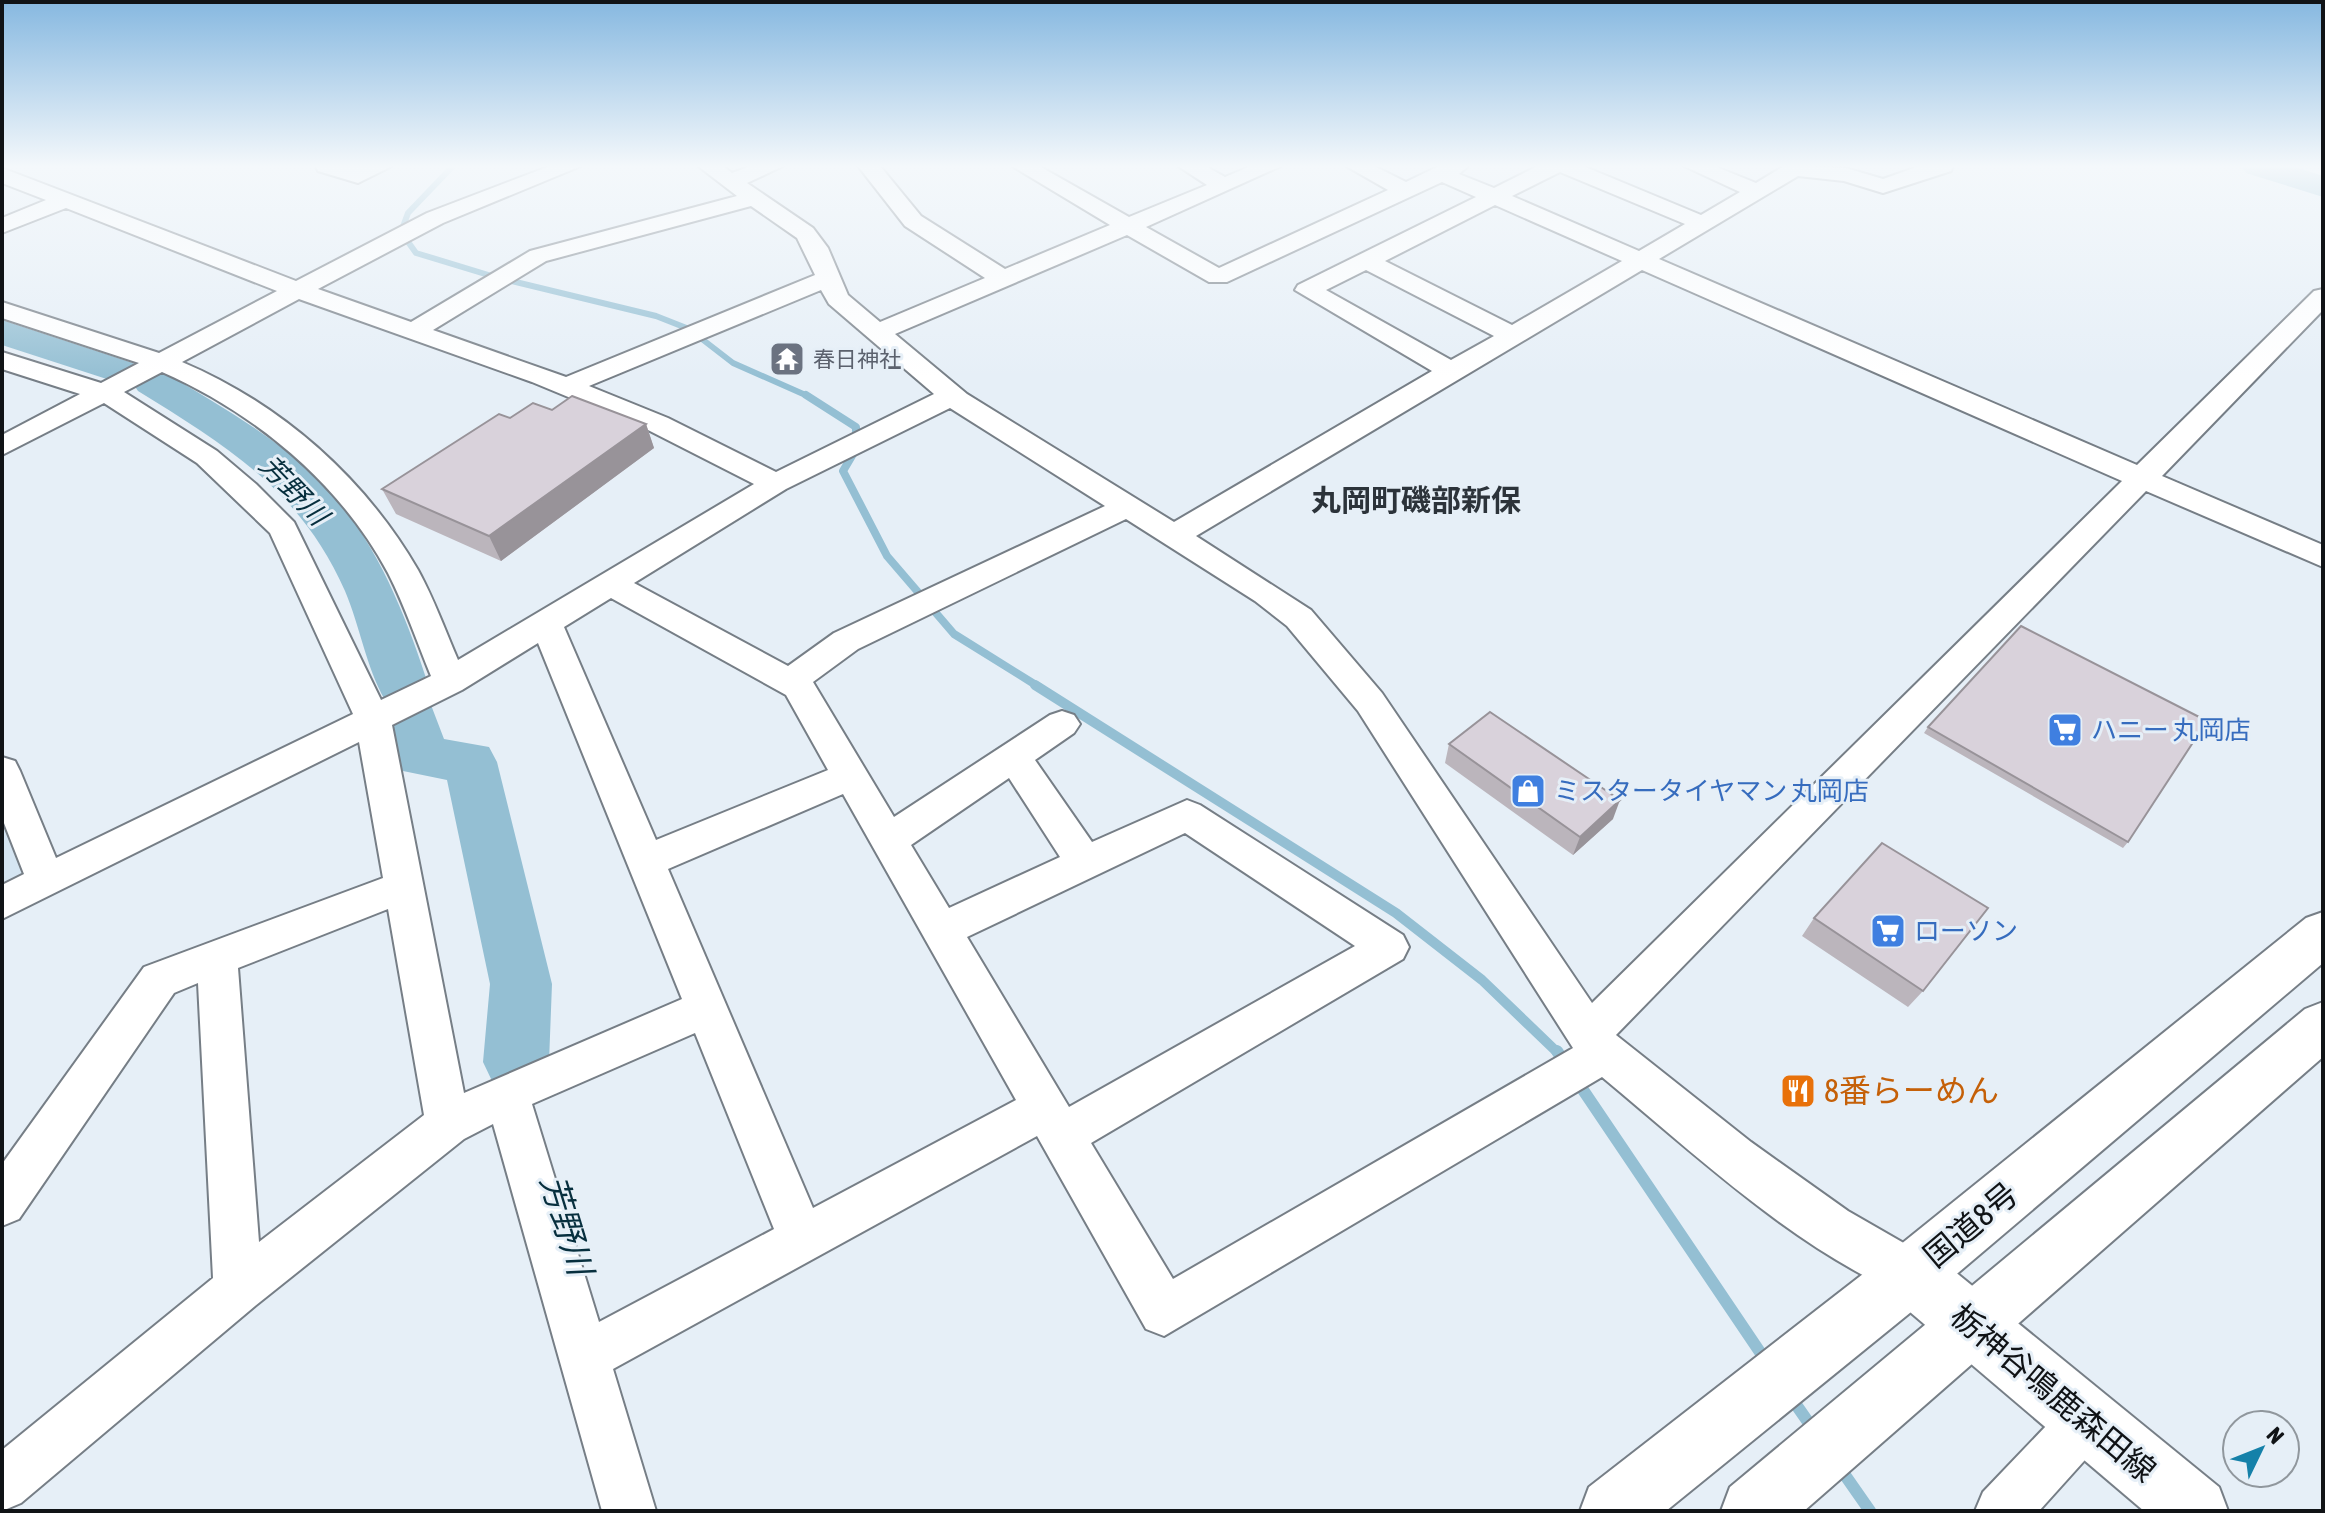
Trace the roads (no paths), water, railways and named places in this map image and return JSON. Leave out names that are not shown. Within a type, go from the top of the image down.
[{"type":"main road","name":"国道8号","points":[[1613,1511],[1911,1274],[2323,933]]},
{"type":"main road","points":[[1754,1511],[2323,1025]]},
{"type":"main road","name":"栃神谷鳴鹿森田線","points":[[1911,1274],[2084,1423],[2195,1511]]},
{"type":"street","points":[[162,237],[299,291],[566,386],[658,424],[776,483]]},
{"type":"street","points":[[2,446],[108,394],[160,362],[400,237]]},
{"type":"street","points":[[413,331],[538,256],[589,237]]},
{"type":"street","points":[[808,237],[813,240],[826,279],[838,299],[952,396],[1266,593],[1299,618],[1370,702],[1596,1044],[1735,1158],[1831,1228],[1911,1274]]},
{"type":"street","points":[[937,237],[1004,279]]},
{"type":"street","points":[[877,332],[1103,237]]},
{"type":"street","points":[[1147,237],[1218,277],[1305,237]]},
{"type":"street","points":[[1414,237],[1307,290],[1451,371]]},
{"type":"street","points":[[1585,237],[2323,557]]},
{"type":"street","points":[[1173,536],[1683,237]]},
{"type":"street","points":[[1367,261],[1512,335]]},
{"type":"street","points":[[566,386],[826,279]]},
{"type":"street","points":[[610,584],[798,686],[1164,1311],[1596,1044],[2323,296]]},
{"type":"street","points":[[2,310],[160,362],[229,398],[297,442],[367,516],[403,571],[450,681]]},
{"type":"street","points":[[2,360],[108,394],[207,457],[246,490],[283,529],[373,720],[448,1124]]},
{"type":"street","points":[[2,903],[450,681],[776,483],[952,396]]},
{"type":"street","points":[[789,682],[846,641],[1127,507]]},
{"type":"street","points":[[546,623],[803,1240]]},
{"type":"street","points":[[888,841],[1062,724]]},
{"type":"street","points":[[1014,757],[1085,863]]},
{"type":"street","points":[[2,771],[46,881]]},
{"type":"street","points":[[646,861],[850,776]]},
{"type":"street","points":[[586,1356],[803,1240],[1053,1122],[1389,947],[1187,815],[941,931]]},
{"type":"street","points":[[2,1203],[159,980],[405,886]]},
{"type":"street","points":[[217,957],[238,1289]]},
{"type":"street","points":[[2,1484],[238,1289],[448,1124],[507,1094],[707,1008]]},
{"type":"street","points":[[507,1094],[629,1511]]},
{"type":"street","points":[[2002,1511],[2084,1423]]},
{"type":"waterway","points":[[404,237],[416,253],[495,277],[656,316],[689,329],[733,363],[807,396]]},
{"type":"waterway","name":"芳野川","points":[[2,332],[119,371]]},
{"type":"waterway","name":"芳野川","points":[[152,382],[261,453],[318,506],[345,546],[369,592],[403,687]]},
{"type":"waterway","points":[[807,396],[856,427],[856,449],[843,471],[887,556],[954,634],[1039,687]]},
{"type":"waterway","points":[[1035,685],[1396,913],[1482,980],[1558,1053]]},
{"type":"waterway","name":"芳野川","points":[[412,719],[422,757],[470,762],[521,984],[516,1062]]},
{"type":"waterway","points":[[1557,1051],[1566,1065]]},
{"type":"waterway","points":[[1577,1081],[1768,1364]]},
{"type":"waterway","points":[[1790,1396],[1813,1429]]},
{"type":"waterway","points":[[1840,1468],[1870,1511]]},
{"type":"place","name":"春日神社","points":[[787,359]]},
{"type":"place","name":"ハニー 丸岡店","points":[[2065,730]]},
{"type":"place","name":"ミスタータイヤマン 丸岡店","points":[[1528,791]]},
{"type":"place","name":"ローソン","points":[[1888,931]]},
{"type":"place","name":"8番らーめん","points":[[1798,1091]]},
{"type":"district","name":"丸岡町磯部新保","points":[[1416,501]]}]
